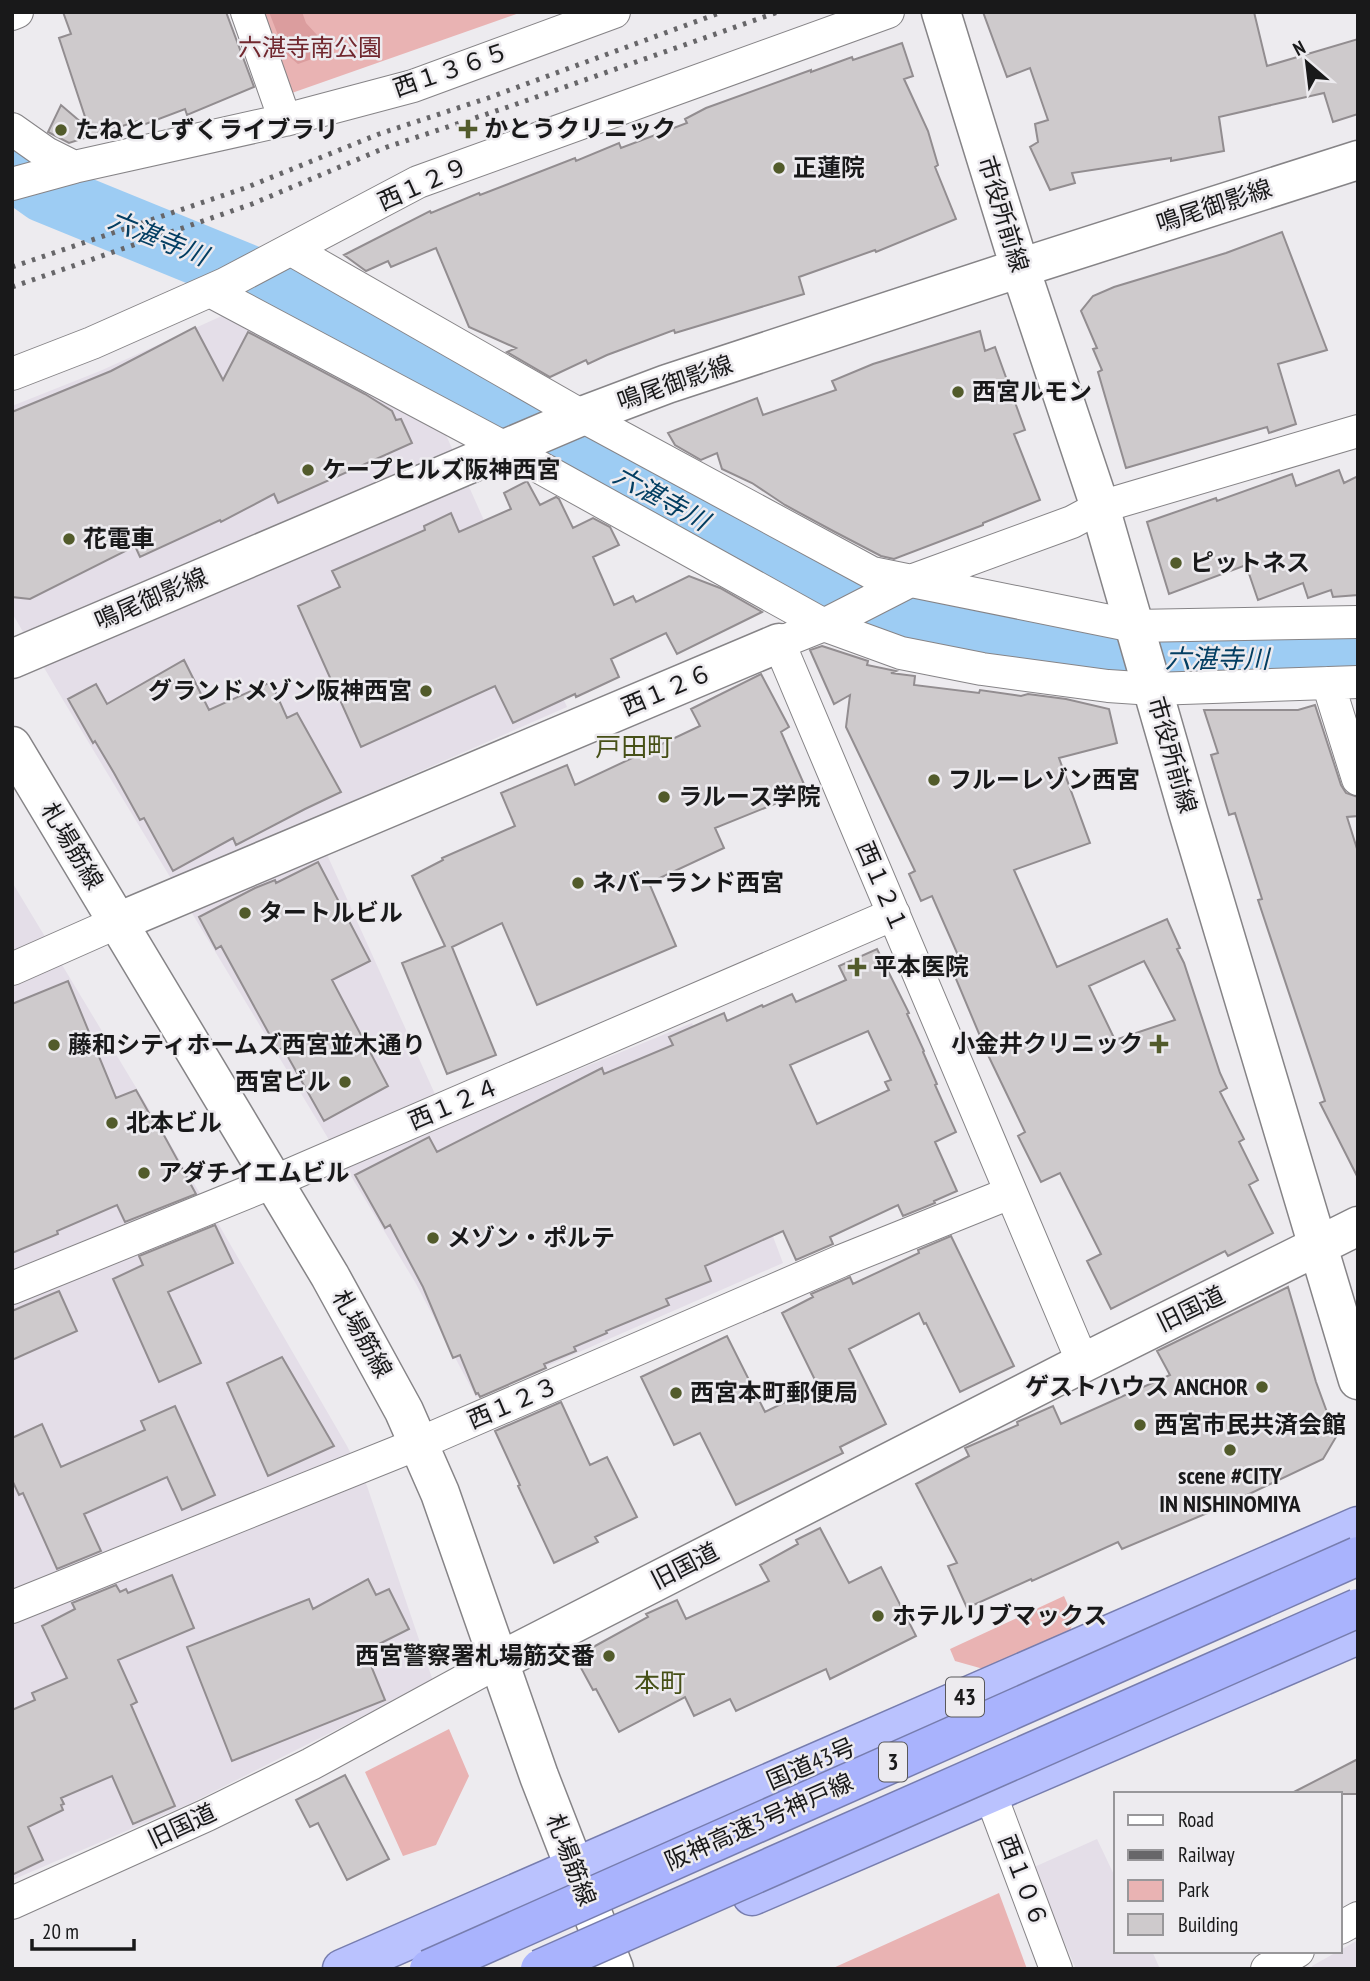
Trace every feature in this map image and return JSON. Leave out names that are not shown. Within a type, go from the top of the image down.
[{"type":"highway","name":"国道43号","points":[[342,1969],[1358,1526]]},
{"type":"highway","name":"阪神高速3号神戸線","points":[[429,1969],[1358,1556]]},
{"type":"highway","name":"阪神高速3号神戸線","points":[[540,1969],[1358,1608]]},
{"type":"highway","points":[[603,1965],[990,1793],[1358,1635]]},
{"type":"street","points":[[12,14],[17,12]]},
{"type":"street","points":[[247,12],[285,120]]},
{"type":"street","name":"西１３６５","points":[[12,184],[65,169],[285,120],[414,86],[614,12]]},
{"type":"street","name":"西１２９","points":[[12,374],[92,343],[217,287],[418,182],[888,12]]},
{"type":"street","name":"市役所前線","points":[[941,12],[1020,268],[1100,507],[1358,1380]]},
{"type":"street","points":[[12,129],[65,169]]},
{"type":"street","name":"鳴尾御影線","points":[[12,659],[575,418],[667,384],[1358,160]]},
{"type":"street","points":[[280,255],[575,418],[900,586],[1136,632],[1358,622]]},
{"type":"street","points":[[217,287],[832,621],[901,653],[969,666],[1108,686],[1343,682],[1358,779]]},
{"type":"street","name":"西１２６","points":[[118,922],[832,621],[900,586],[1072,522],[1100,507],[1358,431]]},
{"type":"street","name":"西１２１","points":[[779,643],[1083,1363]]},
{"type":"street","name":"札場筋線","points":[[12,746],[343,1300],[420,1443],[460,1547],[573,1868],[603,1965]]},
{"type":"street","name":"西１２４","points":[[12,1288],[273,1182],[894,915]]},
{"type":"street","points":[[12,969],[118,922]]},
{"type":"street","name":"西１２３","points":[[12,1607],[420,1443],[841,1261],[1010,1193]]},
{"type":"street","name":"旧国道","points":[[12,1903],[207,1815],[311,1764],[500,1661],[1083,1363],[1358,1226]]},
{"type":"street","name":"西１０６","points":[[990,1793],[1056,1969]]},
{"type":"street","points":[[1342,1927],[1358,1918]]},
{"type":"street","points":[[1267,1969],[1295,1953]]},
{"type":"shaded area","points":[[224,315],[442,426],[567,707],[311,819],[448,1123],[692,1023],[783,1263],[476,1397],[415,1282],[12,613],[12,406],[100,371]]},
{"type":"shaded area","points":[[12,882],[219,1225],[347,1446],[367,1486],[433,1681],[187,1805],[12,1880]]},
{"type":"shaded area","points":[[1097,1839],[1114,1875],[1114,1953],[1153,1953],[1160,1969],[1076,1969],[1032,1868]]},
{"type":"shaded area","points":[[1358,1940],[1358,1969],[1313,1969],[1312,1966],[1335,1953],[1342,1953],[1342,1949]]},
{"type":"green space","name":"六湛寺南公園","points":[[260,12],[522,12],[289,94]]},
{"type":"green space","points":[[269,12],[302,12],[306,23],[317,35],[312,59],[298,64],[285,53]]},
{"type":"green space","points":[[1064,1596],[1074,1619],[1070,1631],[987,1670],[955,1661],[950,1649]]},
{"type":"green space","points":[[449,1729],[469,1776],[436,1845],[403,1856],[365,1772]]},
{"type":"green space","points":[[999,1893],[1027,1969],[831,1969]]},
{"type":"building","points":[[63,12],[226,12],[254,87],[187,115],[185,109],[143,125],[141,120],[69,143],[48,132],[61,105],[89,129],[59,38],[71,34]]},
{"type":"building","points":[[983,12],[1254,12],[1267,66],[1358,39],[1358,114],[1333,122],[1324,93],[1219,117],[1224,151],[1171,161],[1171,158],[1072,173],[1075,183],[1050,190],[1030,147],[1038,142],[1035,124],[1048,120],[1030,68],[1007,77]]},
{"type":"building","points":[[902,43],[913,76],[904,79],[928,131],[938,165],[935,167],[956,219],[876,252],[875,250],[799,277],[804,294],[675,333],[674,330],[588,364],[586,360],[550,377],[507,352],[516,348],[469,327],[436,248],[391,267],[388,261],[366,271],[344,255],[430,211],[431,213],[575,158],[576,161],[619,143],[621,148],[687,123],[685,119],[706,108],[811,70],[852,57],[853,60]]},
{"type":"building","points":[[1282,232],[1327,350],[1278,364],[1296,424],[1269,433],[1267,427],[1126,468],[1098,372],[1102,370],[1093,349],[1097,348],[1081,311],[1093,296],[1114,287],[1226,253]]},
{"type":"building","points":[[195,327],[223,380],[248,332],[392,411],[396,420],[401,419],[412,443],[278,503],[274,494],[221,522],[220,520],[140,557],[135,546],[30,599],[12,597],[12,412],[111,371]]},
{"type":"building","points":[[980,331],[985,351],[995,347],[1025,430],[1014,434],[1040,500],[894,559],[881,556],[835,532],[785,505],[752,483],[722,469],[717,453],[701,460],[675,445],[668,433],[757,398],[763,415],[836,390],[832,381],[873,364]]},
{"type":"building","points":[[1339,470],[1344,483],[1358,476],[1358,595],[1333,597],[1331,590],[1308,598],[1303,583],[1258,600],[1246,565],[1169,594],[1147,522],[1292,474],[1296,486]]},
{"type":"building","points":[[527,481],[540,505],[556,497],[559,499],[573,528],[593,518],[610,527],[619,545],[593,557],[614,605],[633,596],[636,602],[689,576],[720,588],[762,612],[677,654],[666,633],[611,659],[619,677],[513,723],[495,686],[361,747],[298,606],[340,587],[332,571],[425,530],[424,526],[451,513],[459,532],[511,509],[504,493]]},
{"type":"building","points":[[822,646],[868,661],[867,665],[896,671],[891,673],[915,676],[914,685],[979,693],[980,690],[1021,696],[1028,694],[1109,709],[1117,743],[1059,758],[1090,843],[1014,870],[1057,967],[1167,919],[1180,948],[1177,949],[1227,1088],[1220,1092],[1244,1139],[1239,1142],[1258,1180],[1249,1185],[1273,1233],[1228,1256],[1225,1251],[1111,1309],[1087,1261],[1101,1254],[1060,1173],[1041,1182],[1018,1136],[1025,1132],[988,1055],[951,967],[961,962],[932,896],[921,901],[909,874],[915,871],[846,727],[850,695],[834,704],[810,650]],"holes":[[[1144,961],[1175,1020],[1115,1040],[1089,986]]]},
{"type":"building","points":[[184,660],[209,710],[271,682],[287,718],[297,713],[341,792],[236,845],[233,838],[173,871],[144,818],[140,820],[68,699],[96,684],[107,704]]},
{"type":"building","points":[[761,674],[789,727],[781,732],[807,791],[715,828],[724,848],[649,883],[676,946],[537,1005],[502,923],[452,947],[496,1055],[447,1074],[402,963],[445,946],[412,876],[443,860],[442,858],[515,826],[501,793],[567,765],[575,785],[700,726],[691,709]]},
{"type":"building","points":[[1315,705],[1341,785],[1346,793],[1358,797],[1358,816],[1347,817],[1358,852],[1358,1178],[1320,1103],[1325,1101],[1258,900],[1262,899],[1235,813],[1229,815],[1211,755],[1218,753],[1204,710],[1298,710]]},
{"type":"building","points":[[318,862],[370,961],[332,980],[388,1086],[324,1121],[283,1048],[278,1050],[221,946],[216,949],[199,917],[255,888],[275,880],[276,883]]},
{"type":"building","points":[[877,949],[909,1013],[907,1014],[937,1084],[935,1085],[956,1132],[935,1142],[957,1191],[903,1216],[898,1205],[830,1237],[833,1244],[796,1260],[783,1231],[705,1266],[711,1281],[666,1299],[669,1305],[574,1347],[576,1351],[544,1364],[546,1368],[480,1397],[476,1394],[460,1355],[453,1358],[423,1287],[390,1225],[385,1228],[355,1175],[429,1137],[437,1152],[602,1068],[604,1074],[673,1045],[669,1037],[724,1013],[727,1021],[792,994],[796,1002],[846,980],[839,966]],"holes":[[[868,1031],[891,1080],[885,1082],[889,1090],[817,1124],[790,1065]]]},
{"type":"building","points":[[68,981],[116,1098],[136,1090],[196,1194],[125,1222],[117,1205],[12,1253],[12,1004]]},
{"type":"building","points":[[215,1225],[233,1263],[168,1292],[201,1363],[159,1382],[113,1279],[143,1265],[139,1256]]},
{"type":"building","points":[[951,1236],[1014,1366],[960,1392],[919,1313],[849,1349],[886,1424],[840,1447],[843,1453],[736,1505],[700,1433],[674,1445],[641,1377],[727,1336],[765,1412],[818,1386],[782,1313],[813,1297],[811,1294],[850,1277],[853,1284]]},
{"type":"building","points":[[1288,1287],[1316,1382],[1336,1437],[1323,1459],[1224,1506],[1122,1549],[1118,1542],[967,1608],[948,1566],[957,1563],[916,1484],[969,1456],[965,1448],[1053,1406],[1061,1424],[1170,1375],[1157,1351]]},
{"type":"building","points":[[59,1291],[77,1331],[12,1360],[12,1311]]},
{"type":"building","points":[[282,1357],[334,1446],[268,1476],[227,1383]]},
{"type":"building","points":[[561,1402],[590,1465],[607,1457],[637,1517],[595,1537],[598,1542],[554,1563],[495,1431]]},
{"type":"building","points":[[175,1406],[215,1495],[182,1510],[167,1477],[84,1514],[101,1551],[57,1569],[23,1493],[19,1495],[12,1480],[12,1438],[42,1424],[61,1467],[145,1430],[141,1421]]},
{"type":"building","points":[[820,1528],[849,1583],[881,1567],[916,1636],[830,1679],[826,1669],[736,1711],[730,1699],[694,1716],[685,1697],[619,1732],[575,1657],[648,1617],[646,1614],[677,1600],[686,1619],[769,1581],[760,1565],[798,1544],[796,1540]]},
{"type":"building","points":[[172,1575],[194,1628],[118,1660],[137,1702],[131,1705],[175,1806],[133,1824],[112,1776],[61,1798],[63,1810],[28,1827],[43,1860],[12,1875],[12,1710],[35,1700],[32,1693],[67,1678],[42,1626],[75,1609],[72,1603],[116,1585],[120,1592],[126,1589],[128,1593]]},
{"type":"building","points":[[368,1579],[376,1595],[389,1589],[409,1629],[365,1651],[385,1700],[232,1761],[187,1647],[309,1599],[313,1609]]},
{"type":"building","points":[[1358,1759],[1358,1794],[1294,1792]]},
{"type":"building","points":[[345,1775],[389,1859],[347,1880],[318,1823],[310,1827],[296,1800]]},
{"type":"waterway","name":"六湛寺川","points":[[12,169],[44,192],[299,296],[510,410],[828,591],[909,621],[1097,655],[1188,661],[1358,657]]},
{"type":"railway","points":[[12,267],[245,188],[379,134],[488,98],[722,12]]},
{"type":"railway","points":[[12,287],[252,204],[387,147],[778,12]]},
{"type":"place","name":"かとうクリニック","points":[[468,129]]},
{"type":"place","name":"たねとしずくライブラリ","points":[[61,130]]},
{"type":"place","name":"正蓮院","points":[[779,168]]},
{"type":"place","name":"西宮ルモン","points":[[958,392]]},
{"type":"place","name":"ケープヒルズ阪神西宮","points":[[308,470]]},
{"type":"place","name":"花電車","points":[[69,539]]},
{"type":"place","name":"ピットネス","points":[[1176,563]]},
{"type":"place","name":"グランドメゾン阪神西宮","points":[[426,691]]},
{"type":"place","name":"フルーレゾン西宮","points":[[934,780]]},
{"type":"place","name":"ラルース学院","points":[[664,797]]},
{"type":"place","name":"ネバーランド西宮","points":[[578,883]]},
{"type":"place","name":"タートルビル","points":[[245,913]]},
{"type":"place","name":"平本医院","points":[[857,967]]},
{"type":"place","name":"小金井クリニック","points":[[1159,1044]]},
{"type":"place","name":"藤和シティホームズ西宮並木通り","points":[[54,1045]]},
{"type":"place","name":"西宮ビル","points":[[345,1082]]},
{"type":"place","name":"北本ビル","points":[[112,1123]]},
{"type":"place","name":"アダチイエムビル","points":[[144,1173]]},
{"type":"place","name":"メゾン・ポルテ","points":[[433,1238]]},
{"type":"place","name":"ゲストハウス ANCHOR","points":[[1262,1387]]},
{"type":"place","name":"西宮本町郵便局","points":[[676,1393]]},
{"type":"place","name":"西宮市民共済会館","points":[[1140,1425]]},
{"type":"place","name":"scene #CITY IN NISHINOMIYA","points":[[1230,1450]]},
{"type":"place","name":"ホテルリブマックス","points":[[878,1616]]},
{"type":"place","name":"西宮警察署札場筋交番","points":[[609,1656]]},
{"type":"district","name":"戸田町","points":[[634,747]]},
{"type":"district","name":"本町","points":[[660,1683]]}]
